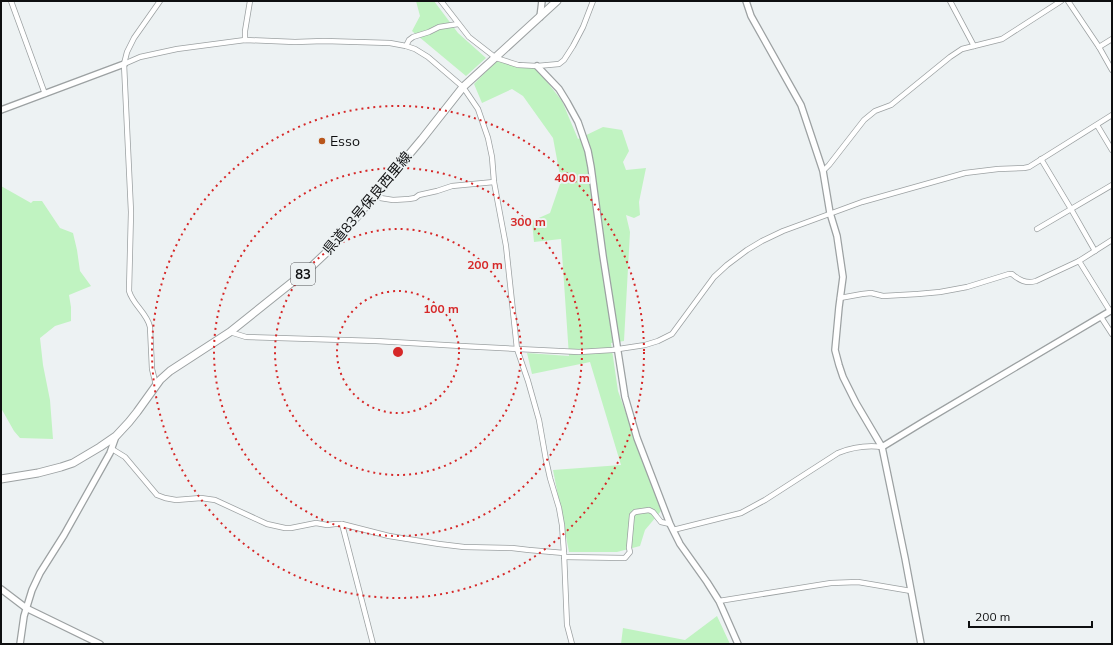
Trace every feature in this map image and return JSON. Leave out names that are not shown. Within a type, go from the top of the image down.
[{"type":"main road","name":"県道83号保良西里線","points":[[1,479],[38,473],[73,463],[116,436],[129,422],[165,375],[230,332],[310,268],[328,251],[463,87],[557,1]]},
{"type":"street","points":[[10,1],[45,94]]},
{"type":"street","points":[[156,386],[152,369],[149,322],[133,300],[129,291],[131,212],[124,64],[127,52],[134,38],[160,1]]},
{"type":"street","points":[[245,40],[250,1]]},
{"type":"street","points":[[441,1],[469,37],[496,58],[518,65],[537,66],[559,64],[564,60],[583,27],[593,1]]},
{"type":"street","points":[[540,17],[542,1]]},
{"type":"street","points":[[746,1],[751,16],[800,105],[823,171],[830,213],[837,236],[843,277],[835,350],[839,365],[856,403],[882,447],[921,644]]},
{"type":"street","points":[[950,1],[974,46]]},
{"type":"street","points":[[823,171],[864,120],[875,111],[891,105],[950,57],[962,49],[1002,39],[1061,1]]},
{"type":"street","points":[[1068,1],[1099,47],[1112,70]]},
{"type":"street","points":[[406,46],[413,37],[439,27],[458,24]]},
{"type":"street","points":[[1099,47],[1112,39]]},
{"type":"street","points":[[1,110],[140,57],[177,49],[245,40],[390,43],[406,46],[415,49],[429,58],[463,87],[478,109],[488,138],[492,157],[494,182],[506,246],[518,349],[539,420],[550,478],[559,508],[562,525],[567,625],[572,644]]},
{"type":"street","points":[[537,66],[559,89],[567,102],[578,122],[588,151],[625,397],[637,438],[670,524],[680,544],[707,582],[719,602],[738,644]]},
{"type":"street","points":[[230,332],[246,337],[376,341],[579,352],[612,350],[646,345],[672,334],[714,277],[747,250],[762,241],[783,231],[862,202],[965,173],[1029,167],[1112,115]]},
{"type":"street","points":[[1097,125],[1112,150]]},
{"type":"street","points":[[1041,159],[1095,251]]},
{"type":"street","points":[[374,197],[393,200],[409,199],[452,186],[494,182]]},
{"type":"street","points":[[1037,229],[1112,185]]},
{"type":"street","points":[[840,298],[871,293],[883,296],[940,292],[968,287],[1009,274],[1012,274],[1019,280],[1029,283],[1079,261],[1112,240]]},
{"type":"street","points":[[673,530],[741,513],[765,500],[838,453],[848,449],[871,446],[882,447],[1101,317],[1111,310],[1079,261]]},
{"type":"street","points":[[1101,317],[1112,334]]},
{"type":"street","points":[[20,644],[26,608],[32,590],[40,573],[100,473],[112,449],[116,436]]},
{"type":"street","points":[[112,449],[125,457],[157,495],[176,500],[201,498],[215,500],[267,524],[285,528],[316,523],[327,525],[342,524],[388,536],[439,544],[464,547],[512,548],[564,555],[625,558],[630,552],[629,548],[632,515],[635,512],[649,510],[653,512],[661,522],[670,524]]},
{"type":"street","points":[[342,524],[373,644]]},
{"type":"street","points":[[719,602],[849,582],[911,591]]},
{"type":"street","points":[[1,589],[26,608],[100,644]]},
{"type":"green space","points":[[416,1],[434,1],[458,33],[486,58],[466,76],[412,31],[420,16]]},
{"type":"green space","points":[[497,60],[537,69],[562,101],[578,139],[603,127],[622,130],[629,151],[623,162],[626,170],[646,168],[639,202],[640,215],[634,218],[626,215],[630,232],[624,341],[611,343],[618,391],[661,511],[645,530],[640,546],[617,552],[569,552],[553,470],[621,465],[590,362],[532,374],[527,353],[569,356],[561,239],[534,242],[532,221],[550,213],[561,181],[553,138],[523,96],[512,89],[482,103],[474,84]]},
{"type":"green space","points":[[1,186],[31,203],[33,201],[42,201],[60,228],[73,233],[80,271],[91,286],[69,295],[71,321],[55,326],[40,338],[43,365],[50,400],[53,439],[20,438],[14,431],[1,408]]},
{"type":"green space","points":[[717,616],[730,644],[621,644],[623,628],[685,640]]},
{"type":"place","name":"Esso","points":[[322,141]]}]
